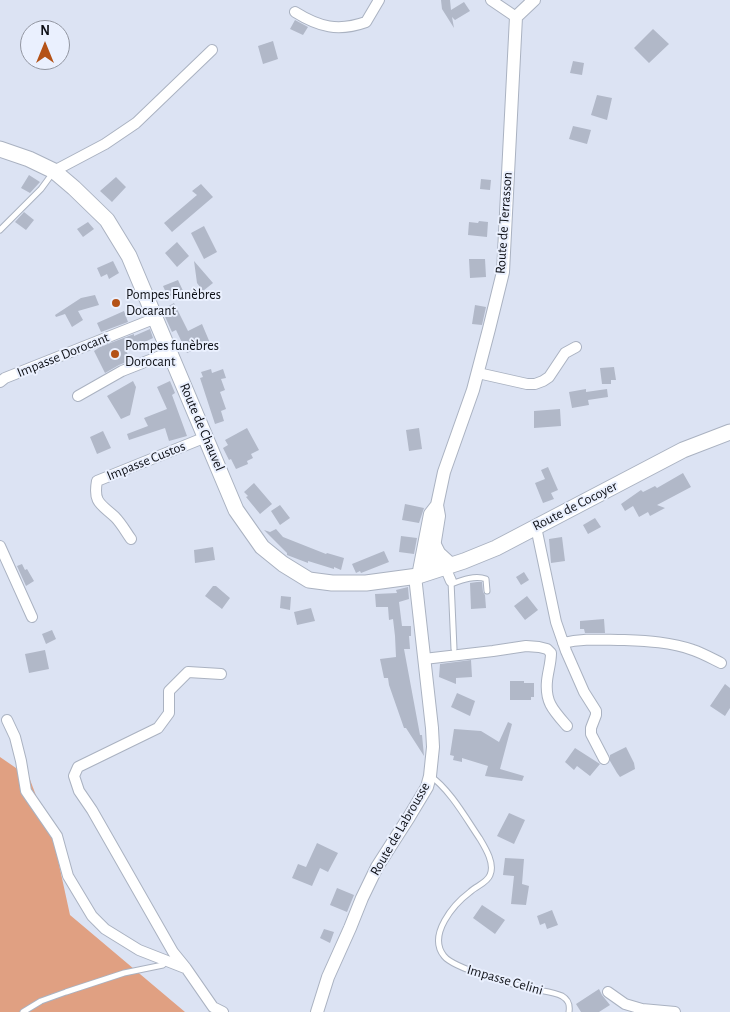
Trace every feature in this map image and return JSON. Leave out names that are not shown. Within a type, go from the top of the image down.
[{"type":"main road","name":"Route de Chauvel","points":[[0,149],[29,159],[54,171],[107,220],[129,256],[236,510],[262,548],[282,564],[309,580],[332,583],[366,583],[421,575]]},
{"type":"main road","name":"Route de Cocoyer","points":[[421,575],[449,574],[464,561],[496,548],[683,450],[730,432]]},
{"type":"main road","points":[[434,546],[449,574]]},
{"type":"street","points":[[295,12],[307,19],[334,28],[350,27],[366,22],[379,0]]},
{"type":"street","points":[[491,0],[516,17],[534,0]]},
{"type":"street","name":"Route de Terrasson","points":[[421,575],[434,546],[439,516],[437,505],[444,472],[478,373],[502,272],[516,17]]},
{"type":"street","points":[[54,171],[105,144],[136,123],[212,50]]},
{"type":"street","name":"Impasse Dorocant","points":[[0,382],[14,374],[156,318]]},
{"type":"street","points":[[478,373],[527,384],[535,384],[549,377],[565,353],[576,348]]},
{"type":"street","points":[[78,396],[122,371],[170,352]]},
{"type":"street","name":"Impasse Custos","points":[[131,539],[116,518],[100,505],[97,500],[97,481],[206,437]]},
{"type":"street","name":"Route de Terrasson","points":[[421,575],[430,514],[437,505]]},
{"type":"street","points":[[536,527],[556,622],[584,692],[596,711],[591,734],[604,759]]},
{"type":"street","points":[[0,546],[32,618]]},
{"type":"street","name":"Route de Labrousse","points":[[317,1012],[328,977],[362,898],[377,867],[427,787],[430,776],[433,748],[424,659],[421,575]]},
{"type":"street","points":[[563,643],[577,640],[602,640],[670,644],[692,650],[720,663]]},
{"type":"street","points":[[424,659],[493,652],[526,646],[546,649],[551,653],[547,681],[547,699],[567,726]]},
{"type":"street","points":[[221,674],[188,672],[169,691],[168,713],[158,728],[78,767],[74,776],[79,791],[92,810],[173,952],[213,1007],[223,1012]]},
{"type":"street","points":[[7,720],[15,737],[26,791],[57,836],[68,876],[92,916],[105,929],[138,950],[186,968]]},
{"type":"street","points":[[608,992],[625,1004],[642,1009],[675,1012]]},
{"type":"lane","points":[[0,230],[41,189],[54,171]]},
{"type":"lane","points":[[454,649],[449,574],[469,578],[484,577],[486,578],[486,591]]},
{"type":"lane","name":"Impasse Celini","points":[[430,776],[438,781],[446,790],[485,847],[491,863],[490,876],[487,880],[470,891],[457,903],[443,922],[439,939],[442,954],[445,958],[464,969],[561,996],[568,1000],[570,1005],[569,1012]]},
{"type":"lane","points":[[23,1012],[41,1001],[66,992],[124,973],[163,965],[166,961]]},
{"type":"shaded area","points":[[0,757],[29,777],[55,846],[70,915],[185,1012],[0,1012]]},
{"type":"building","points":[[441,0],[450,0],[451,10],[464,2],[470,11],[455,20],[452,17],[454,28],[442,9]]},
{"type":"building","points":[[295,20],[308,27],[303,35],[290,29]]},
{"type":"building","points":[[653,29],[669,44],[649,63],[634,48]]},
{"type":"building","points":[[273,41],[278,59],[263,64],[258,46]]},
{"type":"building","points":[[573,61],[584,63],[582,75],[570,73]]},
{"type":"building","points":[[597,95],[612,98],[607,120],[591,115]]},
{"type":"building","points":[[573,126],[591,130],[587,144],[569,139]]},
{"type":"building","points":[[29,175],[40,182],[30,193],[21,188]]},
{"type":"building","points":[[116,177],[126,187],[112,202],[100,191]]},
{"type":"building","points":[[481,179],[491,180],[490,190],[480,189]]},
{"type":"building","points":[[201,184],[213,197],[172,232],[164,223],[197,195],[192,191]]},
{"type":"building","points":[[24,212],[34,220],[26,230],[15,222]]},
{"type":"building","points":[[479,221],[488,222],[487,237],[468,235],[469,222],[478,223]]},
{"type":"building","points":[[88,222],[94,229],[83,237],[77,229]]},
{"type":"building","points":[[204,226],[217,252],[204,259],[191,233]]},
{"type":"building","points":[[177,242],[189,256],[177,267],[165,253]]},
{"type":"building","points":[[469,259],[485,259],[486,277],[470,278]]},
{"type":"building","points":[[113,261],[119,273],[109,279],[107,274],[101,277],[97,268]]},
{"type":"building","points":[[194,261],[213,283],[203,291],[197,283]]},
{"type":"building","points":[[178,280],[184,293],[169,299],[163,286]]},
{"type":"building","points":[[95,295],[99,305],[78,311],[83,320],[72,327],[65,314],[56,317],[55,315],[81,298]]},
{"type":"building","points":[[174,303],[188,331],[202,324],[210,343],[187,353],[176,330],[172,332],[162,310]]},
{"type":"building","points":[[475,305],[486,307],[482,325],[472,324]]},
{"type":"building","points":[[124,311],[128,322],[101,332],[97,323]]},
{"type":"building","points":[[150,329],[153,338],[126,351],[131,360],[105,373],[94,351],[100,347]]},
{"type":"building","points":[[614,367],[616,380],[611,380],[611,384],[602,384],[600,368]]},
{"type":"building","points":[[211,369],[212,373],[223,369],[226,378],[221,379],[225,390],[220,392],[226,409],[221,411],[224,421],[215,424],[200,378],[203,377],[201,372]]},
{"type":"building","points":[[133,381],[136,387],[130,415],[121,419],[107,396]]},
{"type":"building","points":[[170,381],[175,393],[172,395],[187,436],[169,441],[165,428],[129,440],[127,434],[148,426],[144,418],[167,409],[157,387]]},
{"type":"building","points":[[586,389],[586,392],[607,389],[608,397],[588,400],[589,405],[572,408],[569,392]]},
{"type":"building","points":[[560,409],[561,426],[534,428],[534,411]]},
{"type":"building","points":[[247,428],[259,450],[251,454],[253,458],[247,461],[248,464],[236,469],[223,448],[228,445],[225,440]]},
{"type":"building","points":[[419,428],[422,449],[409,451],[406,430]]},
{"type":"building","points":[[103,431],[111,448],[97,454],[90,437]]},
{"type":"building","points":[[548,467],[558,490],[551,493],[554,499],[543,503],[535,483],[545,479],[541,470]]},
{"type":"building","points":[[683,473],[691,487],[657,505],[665,508],[650,516],[648,512],[639,517],[633,506],[625,511],[621,504],[641,490],[643,492],[655,486],[657,488]]},
{"type":"building","points":[[254,483],[272,504],[260,514],[244,492]]},
{"type":"building","points":[[405,504],[424,508],[419,523],[402,520]]},
{"type":"building","points":[[280,505],[290,518],[280,525],[271,511]]},
{"type":"building","points":[[595,518],[601,527],[588,534],[583,525]]},
{"type":"building","points":[[276,529],[283,537],[326,554],[344,558],[341,570],[308,561],[308,563],[287,555],[264,530],[270,532]]},
{"type":"building","points":[[401,536],[417,538],[414,554],[399,552]]},
{"type":"building","points":[[562,537],[565,561],[551,563],[549,539]]},
{"type":"building","points":[[213,547],[215,560],[195,563],[194,550]]},
{"type":"building","points":[[384,551],[389,562],[361,573],[360,571],[356,573],[352,564]]},
{"type":"building","points":[[22,564],[34,581],[26,586],[17,566]]},
{"type":"building","points":[[524,572],[529,580],[521,585],[516,577]]},
{"type":"building","points":[[482,582],[486,608],[471,609],[470,583]]},
{"type":"building","points":[[213,586],[216,586],[230,598],[222,609],[205,596]]},
{"type":"building","points":[[408,587],[409,599],[399,602],[402,626],[411,626],[411,636],[409,636],[410,649],[404,649],[420,735],[422,735],[424,756],[406,728],[404,728],[388,678],[384,678],[380,659],[396,657],[395,636],[393,619],[389,620],[388,607],[376,607],[375,594],[397,593],[396,590]]},
{"type":"building","points":[[281,596],[291,597],[290,610],[280,608]]},
{"type":"building","points":[[527,596],[538,610],[525,620],[514,606]]},
{"type":"building","points":[[311,608],[315,621],[297,625],[294,612]]},
{"type":"building","points":[[604,619],[605,633],[585,633],[584,629],[580,629],[580,621]]},
{"type":"building","points":[[52,630],[56,639],[46,644],[42,634]]},
{"type":"building","points":[[45,650],[49,669],[29,673],[25,654]]},
{"type":"building","points":[[471,660],[472,677],[456,678],[456,684],[439,677],[440,664]]},
{"type":"building","points":[[510,681],[534,683],[534,697],[531,697],[531,700],[510,700]]},
{"type":"building","points":[[725,684],[730,688],[730,708],[725,716],[710,706]]},
{"type":"building","points":[[457,693],[475,701],[470,716],[451,707]]},
{"type":"building","points":[[508,722],[512,724],[500,769],[524,776],[522,781],[485,776],[488,766],[462,758],[462,762],[453,760],[454,756],[450,755],[454,729],[481,731],[499,742]]},
{"type":"building","points":[[626,747],[635,769],[620,777],[610,761],[610,755]]},
{"type":"building","points":[[575,748],[600,764],[590,776],[577,766],[574,770],[565,762]]},
{"type":"building","points":[[509,813],[525,820],[514,844],[497,836]]},
{"type":"building","points":[[317,843],[338,853],[328,872],[320,868],[312,886],[292,878],[298,864],[306,867]]},
{"type":"building","points":[[505,858],[524,859],[522,884],[529,886],[526,905],[511,904],[514,876],[503,875]]},
{"type":"building","points":[[337,888],[354,895],[347,912],[330,905]]},
{"type":"building","points":[[482,905],[505,920],[495,934],[473,918]]},
{"type":"building","points":[[552,910],[558,925],[547,929],[545,923],[540,925],[537,916]]},
{"type":"building","points":[[324,929],[334,932],[330,943],[320,938]]},
{"type":"building","points":[[599,989],[610,1005],[599,1012],[581,1012],[576,1004]]},
{"type":"place","name":"Pompes Funèbres Docarant","points":[[116,303]]},
{"type":"place","name":"Pompes funèbres Dorocant","points":[[115,354]]}]
